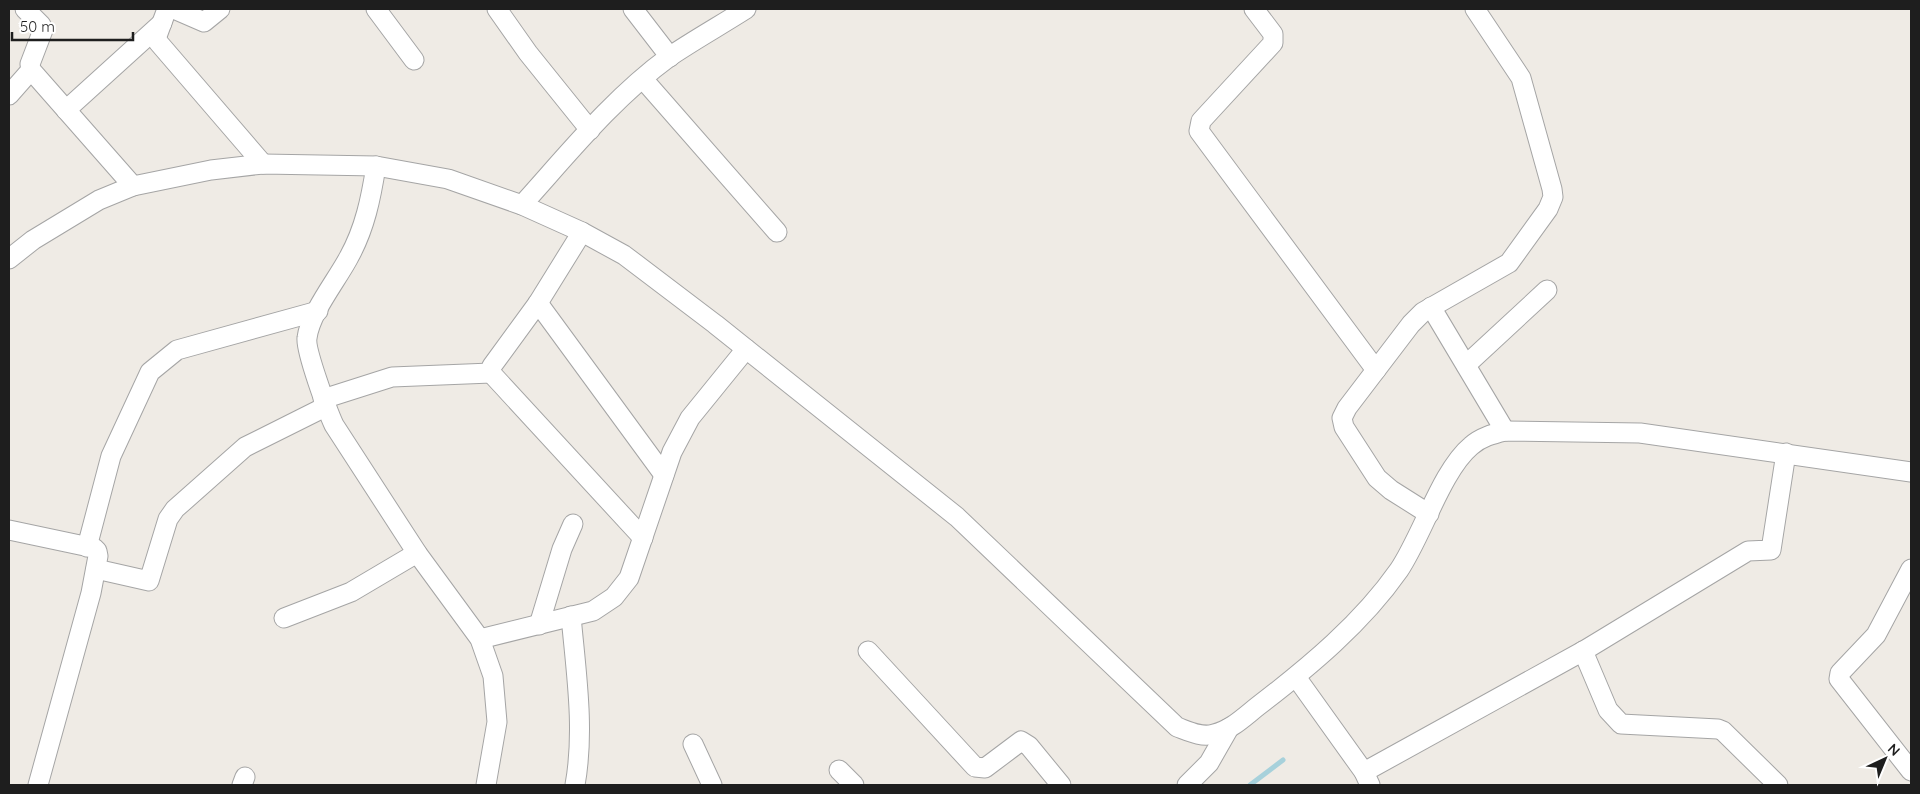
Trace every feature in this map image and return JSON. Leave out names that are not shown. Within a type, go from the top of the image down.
[{"type":"street","points":[[174,9],[204,22],[220,9]]},
{"type":"street","points":[[376,9],[414,60]]},
{"type":"street","points":[[498,9],[528,53],[590,130]]},
{"type":"street","points":[[633,9],[670,57]]},
{"type":"street","points":[[522,205],[590,130],[643,79],[670,57],[746,9]]},
{"type":"street","points":[[1254,9],[1273,34],[1273,43],[1201,121],[1199,131],[1376,370]]},
{"type":"street","points":[[1429,514],[1391,490],[1377,478],[1344,427],[1343,414],[1411,324],[1431,307],[1509,263],[1548,209],[1553,197],[1521,78],[1475,9]]},
{"type":"street","points":[[31,11],[43,30],[30,64],[31,70],[133,186]]},
{"type":"street","points":[[66,110],[164,16]]},
{"type":"street","points":[[164,16],[158,42],[263,164]]},
{"type":"street","points":[[9,95],[31,70]]},
{"type":"street","points":[[643,79],[777,232]]},
{"type":"street","points":[[10,256],[99,200],[133,186],[211,170],[263,164],[376,166],[448,179],[522,205],[582,232],[624,255],[746,349],[957,517],[1177,727],[1194,734],[1212,735],[1229,728],[1296,677],[1364,613],[1400,568],[1455,466],[1471,446],[1489,434],[1505,431],[1640,433],[1911,472]]},
{"type":"street","points":[[376,166],[370,203],[362,230],[350,256],[318,311],[308,333],[306,344],[324,403],[334,425],[417,553],[480,640],[493,676],[498,722],[486,785]]},
{"type":"street","points":[[491,373],[492,366],[538,303],[582,232]]},
{"type":"street","points":[[1466,365],[1547,290]]},
{"type":"street","points":[[538,303],[664,475]]},
{"type":"street","points":[[1431,307],[1505,431]]},
{"type":"street","points":[[87,547],[111,456],[150,372],[177,350],[318,311]]},
{"type":"street","points":[[480,640],[593,611],[614,597],[629,578],[672,452],[690,418],[746,349]]},
{"type":"street","points":[[96,569],[149,581],[168,519],[175,509],[245,447],[324,403],[392,377],[491,373],[643,538]]},
{"type":"street","points":[[1296,677],[1367,779],[1748,551],[1771,550],[1786,453]]},
{"type":"street","points":[[539,625],[562,549],[573,524]]},
{"type":"street","points":[[9,530],[98,550],[96,569],[38,785]]},
{"type":"street","points":[[284,618],[351,592],[417,553]]},
{"type":"street","points":[[1911,569],[1881,628],[1871,642],[1840,673],[1839,679],[1911,771]]},
{"type":"street","points":[[571,616],[579,729],[578,766],[575,785]]},
{"type":"street","points":[[868,651],[975,766],[985,768],[1021,741],[1029,746],[1061,785]]},
{"type":"street","points":[[1583,651],[1608,710],[1621,724],[1718,729],[1723,731],[1778,785]]},
{"type":"street","points":[[1187,785],[1209,763],[1229,728]]},
{"type":"street","points":[[693,744],[712,785]]},
{"type":"street","points":[[839,770],[854,785]]},
{"type":"waterway","points":[[1250,785],[1283,760]]}]
